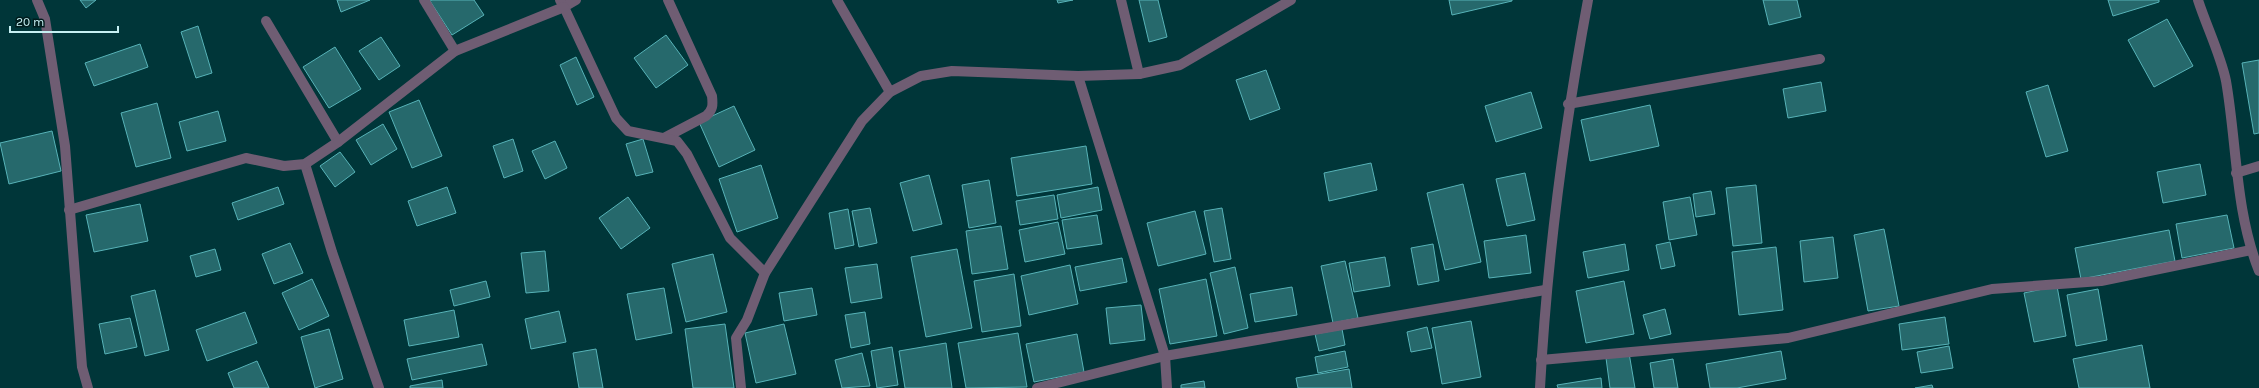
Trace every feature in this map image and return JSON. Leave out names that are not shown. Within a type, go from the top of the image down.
[{"type":"street","points":[[37,0],[46,20],[60,104],[65,146],[82,367],[88,388]]},
{"type":"street","points":[[424,0],[455,51]]},
{"type":"street","points":[[69,210],[246,158],[284,166],[305,164],[338,142],[455,51],[562,3],[576,0]]},
{"type":"street","points":[[664,138],[706,116],[711,111],[713,105],[712,96],[668,0]]},
{"type":"street","points":[[837,0],[890,92]]},
{"type":"street","points":[[1120,0],[1139,74]]},
{"type":"street","points":[[741,388],[736,338],[747,320],[765,273],[862,121],[890,92],[922,76],[952,71],[1078,76],[1139,74],[1180,65],[1291,0]]},
{"type":"street","points":[[1540,388],[1545,290],[1568,104],[1588,0]]},
{"type":"street","points":[[2198,0],[2225,80],[2236,173],[2250,250],[2259,271]]},
{"type":"street","points":[[562,3],[616,118],[628,131],[677,141],[687,154],[730,238],[765,273]]},
{"type":"street","points":[[266,21],[338,142]]},
{"type":"street","points":[[1568,104],[1820,59]]},
{"type":"street","points":[[1078,76],[1165,356],[1167,388]]},
{"type":"street","points":[[305,164],[332,252],[379,388]]},
{"type":"street","points":[[2236,173],[2259,166]]},
{"type":"street","points":[[1541,360],[1788,338],[1992,290],[2100,281],[2250,250]]},
{"type":"street","points":[[1037,388],[1165,356],[1545,290]]},
{"type":"building","points":[[80,0],[96,0],[86,8]]},
{"type":"building","points":[[337,0],[370,0],[341,12]]},
{"type":"building","points":[[474,0],[484,15],[452,35],[430,1]]},
{"type":"building","points":[[1057,0],[1073,0],[1058,3]]},
{"type":"building","points":[[1139,0],[1158,0],[1167,37],[1149,42]]},
{"type":"building","points":[[1449,0],[1512,0],[1512,1],[1452,15]]},
{"type":"building","points":[[1763,0],[1797,0],[1801,17],[1769,25]]},
{"type":"building","points":[[2108,0],[2159,0],[2159,2],[2113,16]]},
{"type":"building","points":[[2167,19],[2193,66],[2154,87],[2128,40]]},
{"type":"building","points":[[198,26],[212,73],[196,78],[181,32]]},
{"type":"building","points":[[666,35],[688,65],[656,88],[634,58]]},
{"type":"building","points":[[381,37],[400,66],[379,80],[359,51]]},
{"type":"building","points":[[140,44],[148,67],[94,86],[85,63]]},
{"type":"building","points":[[335,47],[361,89],[329,108],[303,67]]},
{"type":"building","points":[[576,57],[594,97],[577,105],[560,65]]},
{"type":"building","points":[[2259,60],[2259,133],[2254,134],[2242,63]]},
{"type":"building","points":[[1266,70],[1280,109],[1250,120],[1236,80]]},
{"type":"building","points":[[1821,82],[1826,111],[1788,118],[1783,89]]},
{"type":"building","points":[[2048,85],[2068,151],[2046,157],[2026,92]]},
{"type":"building","points":[[1531,92],[1542,128],[1496,142],[1485,106]]},
{"type":"building","points":[[419,100],[442,156],[412,168],[389,112]]},
{"type":"building","points":[[157,103],[171,158],[136,167],[121,113]]},
{"type":"building","points":[[1650,105],[1659,146],[1590,161],[1581,120]]},
{"type":"building","points":[[734,106],[755,150],[719,167],[699,122]]},
{"type":"building","points":[[218,111],[226,141],[187,151],[179,122]]},
{"type":"building","points":[[383,124],[397,149],[371,165],[356,140]]},
{"type":"building","points":[[52,131],[61,171],[9,184],[0,143]]},
{"type":"building","points":[[513,139],[523,171],[504,178],[493,146]]},
{"type":"building","points":[[643,139],[653,172],[636,176],[626,144]]},
{"type":"building","points":[[555,141],[567,168],[545,179],[532,151]]},
{"type":"building","points":[[1086,146],[1092,184],[1017,196],[1011,158]]},
{"type":"building","points":[[340,152],[355,172],[335,187],[320,166]]},
{"type":"building","points":[[1371,163],[1377,190],[1329,201],[1324,173]]},
{"type":"building","points":[[2200,164],[2206,195],[2163,203],[2157,172]]},
{"type":"building","points":[[761,165],[778,218],[737,232],[719,179]]},
{"type":"building","points":[[1525,173],[1535,220],[1507,226],[1496,179]]},
{"type":"building","points":[[929,175],[942,224],[913,231],[900,183]]},
{"type":"building","points":[[989,180],[996,223],[969,228],[962,185]]},
{"type":"building","points":[[1463,184],[1481,262],[1445,270],[1427,193]]},
{"type":"building","points":[[1756,185],[1762,243],[1733,246],[1726,188]]},
{"type":"building","points":[[278,187],[284,204],[238,220],[232,203]]},
{"type":"building","points":[[447,187],[456,213],[417,226],[408,201]]},
{"type":"building","points":[[1098,187],[1102,210],[1061,218],[1057,195]]},
{"type":"building","points":[[1711,191],[1715,214],[1696,217],[1693,194]]},
{"type":"building","points":[[1054,195],[1058,219],[1020,225],[1016,201]]},
{"type":"building","points":[[628,197],[650,228],[621,249],[599,218]]},
{"type":"building","points":[[1690,197],[1697,235],[1669,240],[1663,202]]},
{"type":"building","points":[[140,204],[148,241],[94,252],[86,215]]},
{"type":"building","points":[[870,208],[877,243],[859,247],[852,211]]},
{"type":"building","points":[[1222,208],[1231,259],[1214,262],[1204,211]]},
{"type":"building","points":[[848,209],[854,245],[835,249],[829,213]]},
{"type":"building","points":[[1195,211],[1206,254],[1158,266],[1147,223]]},
{"type":"building","points":[[1097,215],[1102,244],[1067,249],[1062,220]]},
{"type":"building","points":[[2227,215],[2234,248],[2182,258],[2176,224]]},
{"type":"building","points":[[1058,222],[1065,254],[1025,262],[1019,230]]},
{"type":"building","points":[[1001,226],[1008,269],[972,274],[966,231]]},
{"type":"building","points":[[1884,229],[1899,306],[1868,311],[1854,235]]},
{"type":"building","points":[[2169,230],[2175,261],[2081,279],[2075,248]]},
{"type":"building","points":[[1526,235],[1531,273],[1489,278],[1484,241]]},
{"type":"building","points":[[1833,237],[1838,278],[1804,282],[1800,241]]},
{"type":"building","points":[[1670,242],[1675,266],[1661,269],[1656,245]]},
{"type":"building","points":[[290,243],[303,273],[274,284],[262,254]]},
{"type":"building","points":[[1433,244],[1439,281],[1418,285],[1411,248]]},
{"type":"building","points":[[1625,244],[1629,270],[1588,278],[1583,252]]},
{"type":"building","points":[[1776,247],[1783,310],[1739,315],[1732,252]]},
{"type":"building","points":[[215,249],[221,270],[196,277],[190,256]]},
{"type":"building","points":[[957,249],[972,328],[926,337],[911,257]]},
{"type":"building","points":[[545,251],[549,291],[526,293],[521,253]]},
{"type":"building","points":[[713,254],[727,312],[686,322],[672,264]]},
{"type":"building","points":[[1385,257],[1390,286],[1354,292],[1349,263]]},
{"type":"building","points":[[1122,258],[1127,282],[1080,291],[1075,267]]},
{"type":"building","points":[[1345,261],[1358,318],[1333,323],[1321,266]]},
{"type":"building","points":[[877,264],[882,298],[851,303],[845,268]]},
{"type":"building","points":[[1070,265],[1078,304],[1029,315],[1021,276]]},
{"type":"building","points":[[1235,267],[1248,328],[1224,334],[1210,273]]},
{"type":"building","points":[[1014,274],[1021,326],[982,332],[974,281]]},
{"type":"building","points":[[312,279],[329,316],[299,330],[282,293]]},
{"type":"building","points":[[1206,279],[1217,336],[1170,344],[1159,289]]},
{"type":"building","points":[[486,281],[490,297],[454,306],[450,290]]},
{"type":"building","points":[[1624,281],[1634,334],[1586,343],[1576,291]]},
{"type":"building","points":[[2057,286],[2066,336],[2034,342],[2024,293]]},
{"type":"building","points":[[1292,287],[1297,315],[1255,322],[1250,294]]},
{"type":"building","points":[[664,288],[672,333],[636,340],[627,294]]},
{"type":"building","points":[[812,288],[817,315],[784,321],[779,293]]},
{"type":"building","points":[[2098,289],[2107,340],[2076,346],[2067,295]]},
{"type":"building","points":[[155,290],[169,350],[145,356],[131,296]]},
{"type":"building","points":[[1141,305],[1145,340],[1110,344],[1106,308]]},
{"type":"building","points":[[1665,309],[1671,334],[1650,339],[1643,315]]},
{"type":"building","points":[[454,310],[459,337],[409,346],[404,320]]},
{"type":"building","points":[[559,311],[566,342],[531,349],[525,319]]},
{"type":"building","points":[[245,312],[257,343],[207,361],[196,330]]},
{"type":"building","points":[[865,312],[870,344],[851,348],[845,315]]},
{"type":"building","points":[[1945,317],[1949,344],[1902,350],[1899,324]]},
{"type":"building","points":[[130,318],[137,347],[105,354],[99,324]]},
{"type":"building","points":[[1471,321],[1481,377],[1442,384],[1432,328]]},
{"type":"building","points":[[725,324],[734,388],[693,388],[685,329]]},
{"type":"building","points":[[784,324],[796,374],[756,383],[745,333]]},
{"type":"building","points":[[1427,327],[1432,348],[1411,352],[1407,332]]},
{"type":"building","points":[[329,329],[343,379],[315,388],[301,337]]},
{"type":"building","points":[[1342,329],[1345,345],[1319,351],[1315,334]]},
{"type":"building","points":[[1018,333],[1027,387],[966,388],[958,343]]},
{"type":"building","points":[[1077,334],[1084,372],[1034,382],[1026,344]]},
{"type":"building","points":[[946,343],[952,388],[905,388],[899,351]]},
{"type":"building","points":[[482,344],[487,365],[412,380],[407,359]]},
{"type":"building","points":[[2142,345],[2150,388],[2079,388],[2073,359]]},
{"type":"building","points":[[1949,346],[1953,368],[1921,373],[1917,352]]},
{"type":"building","points":[[892,347],[898,385],[877,388],[871,351]]},
{"type":"building","points":[[596,349],[603,388],[579,388],[573,353]]},
{"type":"building","points":[[1345,351],[1348,367],[1318,373],[1315,357]]},
{"type":"building","points":[[1781,351],[1786,379],[1737,388],[1710,388],[1706,364]]},
{"type":"building","points":[[862,353],[870,386],[842,388],[835,360]]},
{"type":"building","points":[[1629,353],[1635,388],[1610,388],[1606,358]]},
{"type":"building","points":[[1673,359],[1678,388],[1654,388],[1650,363]]},
{"type":"building","points":[[257,361],[269,388],[234,388],[228,373]]},
{"type":"building","points":[[1349,369],[1352,388],[1298,388],[1296,378]]},
{"type":"building","points":[[1601,378],[1602,388],[1558,388],[1557,385]]},
{"type":"building","points":[[442,380],[443,388],[410,388],[410,386]]},
{"type":"building","points":[[1204,381],[1205,388],[1181,388],[1181,385]]},
{"type":"building","points":[[1932,385],[1933,388],[1915,388]]}]
